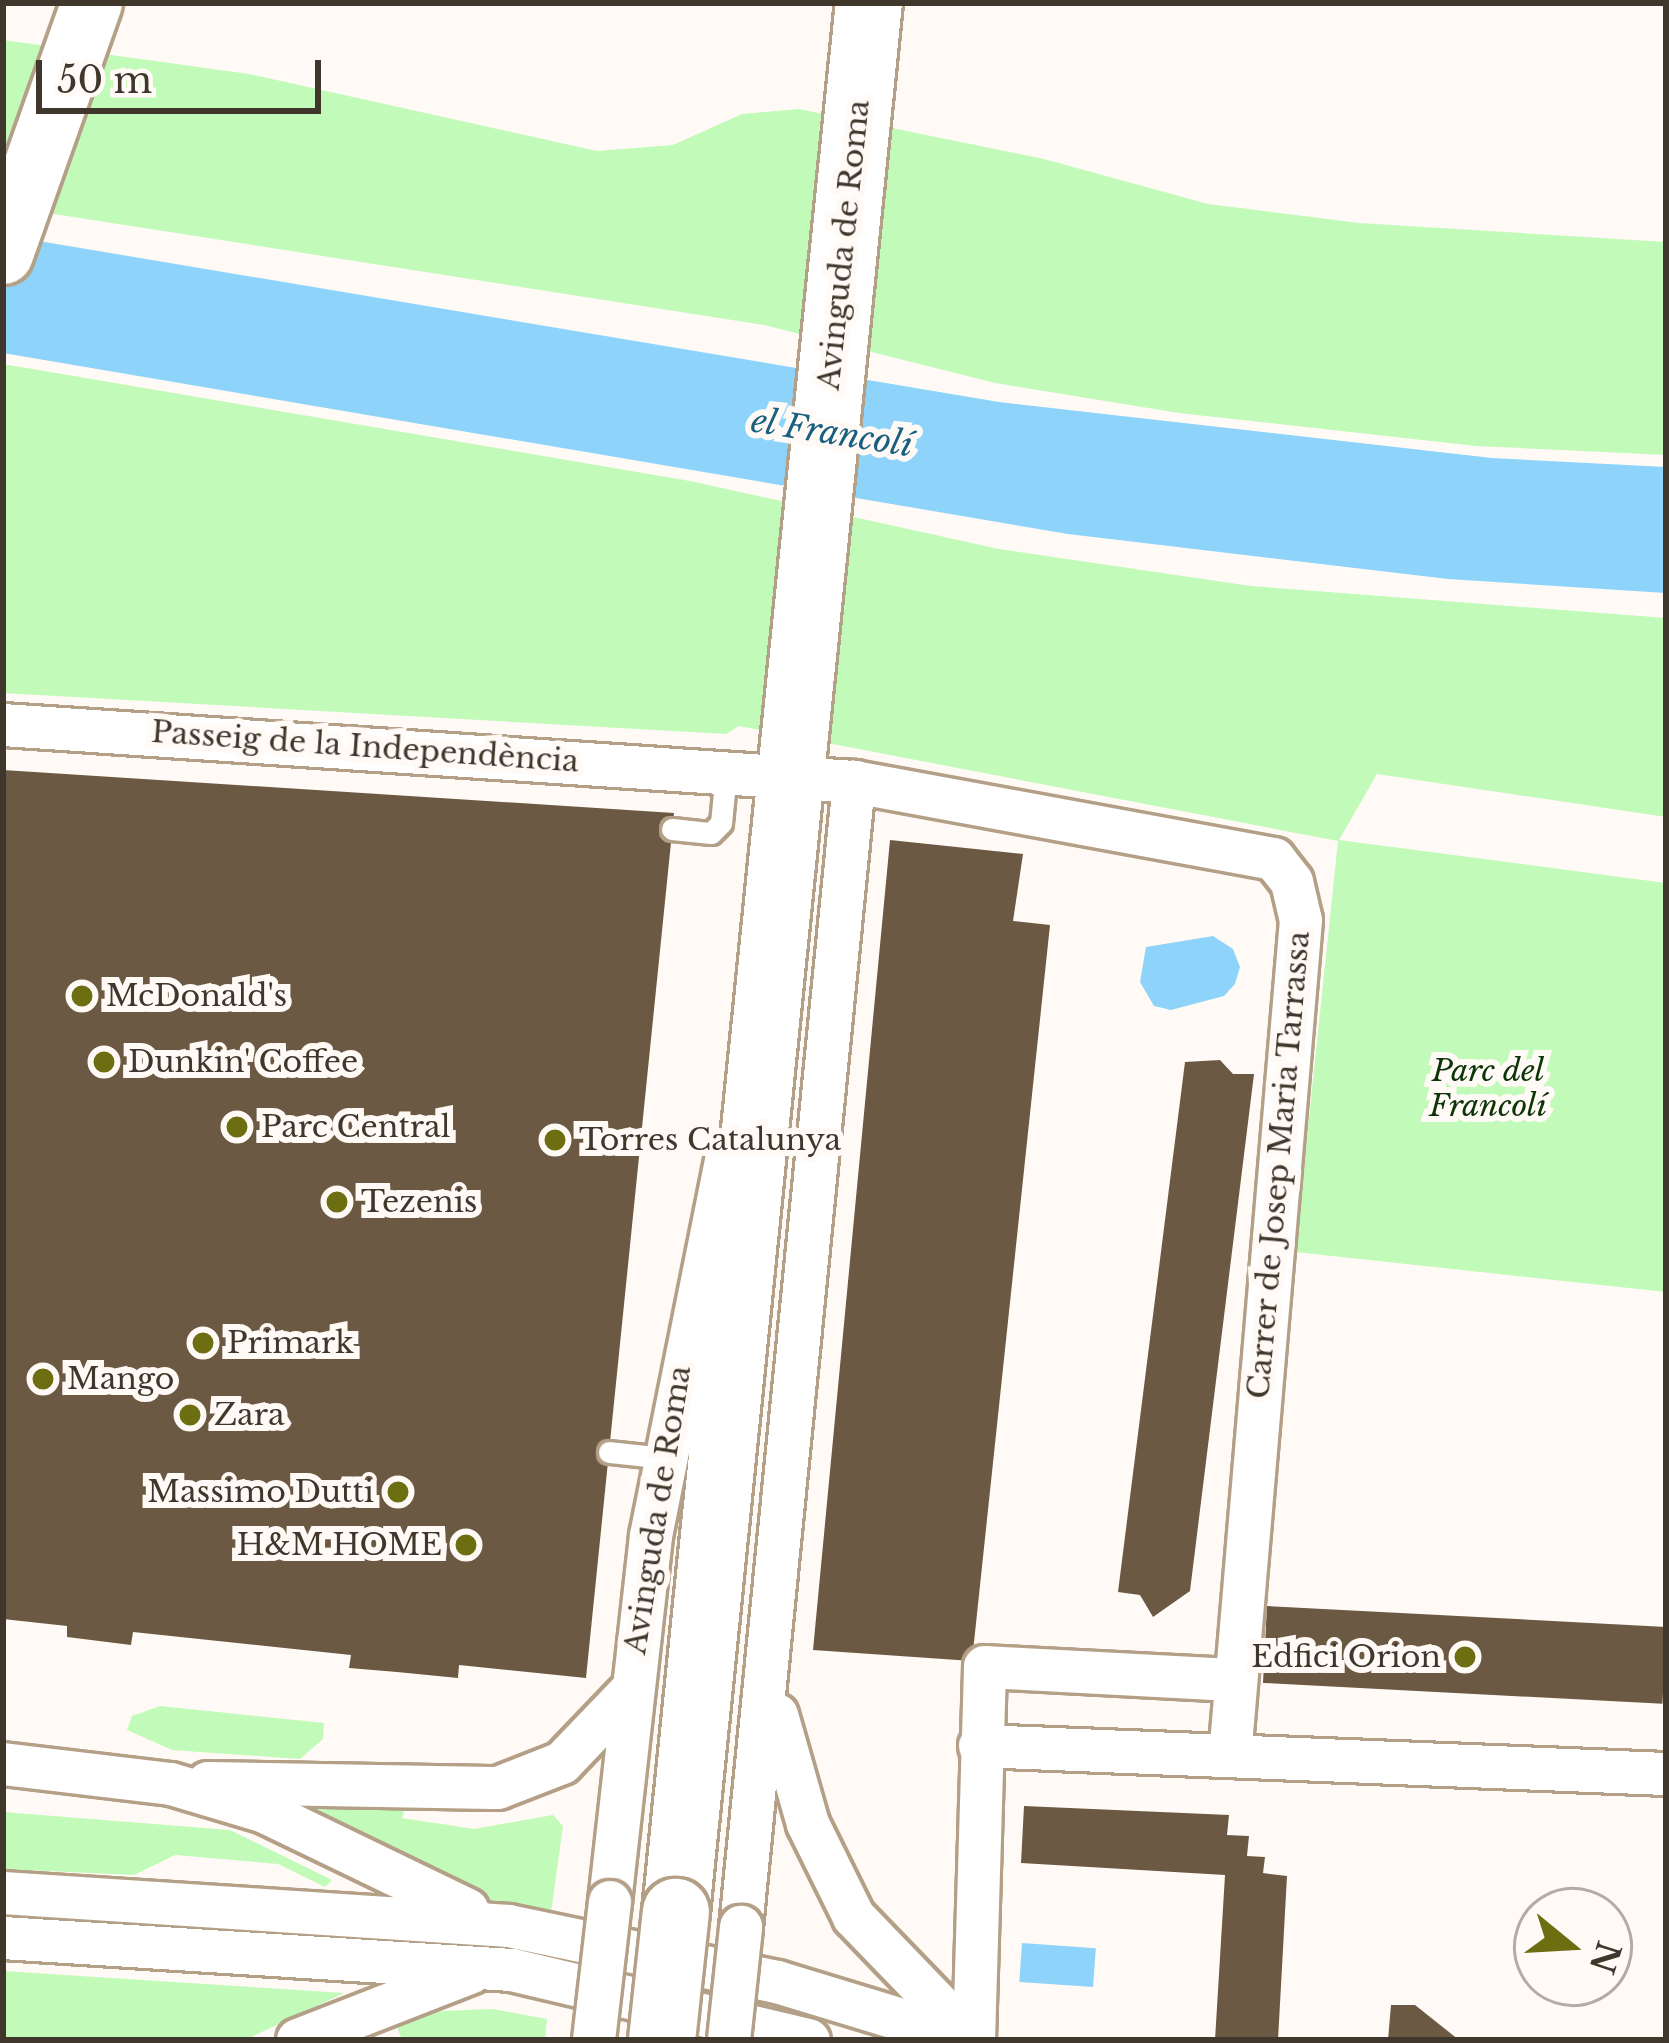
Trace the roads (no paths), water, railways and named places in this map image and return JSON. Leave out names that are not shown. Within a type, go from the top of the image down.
[{"type":"main road","name":"Avinguda de Roma","points":[[662,2040],[869,3]]},
{"type":"street","points":[[3,254],[92,3]]},
{"type":"street","name":"Passeig de la Independència","points":[[3,725],[790,777]]},
{"type":"street","name":"Carrer de Josep Maria Tarrassa","points":[[790,777],[854,782],[1244,848],[1274,859],[1292,882],[1301,920],[1230,1756]]},
{"type":"street","points":[[729,2040],[770,1665],[854,782]]},
{"type":"street","name":"Avinguda de Roma","points":[[594,2040],[630,1692],[665,1457],[696,1282],[768,988]]},
{"type":"street","points":[[770,1665],[781,1748],[854,1917],[972,2040]]},
{"type":"street","points":[[972,2040],[986,1667],[1234,1680]]},
{"type":"street","points":[[3,1763],[171,1784],[319,1779],[498,1788],[562,1763],[630,1692]]},
{"type":"street","points":[[980,1746],[1666,1774]]},
{"type":"street","points":[[171,1784],[265,1813],[410,1888],[508,1926]]},
{"type":"street","points":[[3,1893],[508,1926],[777,1982],[972,2040]]},
{"type":"street","points":[[3,1938],[483,1967],[809,2040]]},
{"type":"street","points":[[298,2040],[483,1967]]},
{"type":"lane","points":[[672,830],[711,832],[721,824],[726,772]]},
{"type":"lane","points":[[609,1452],[665,1457]]},
{"type":"water","name":"el Francolí","points":[[3,235],[999,402],[1492,458],[1666,467],[1666,593],[1448,579],[1068,534],[3,353]]},
{"type":"water","points":[[1213,936],[1233,949],[1240,967],[1235,984],[1224,996],[1171,1010],[1154,1006],[1140,982],[1146,947]]},
{"type":"water","points":[[1022,1943],[1096,1948],[1093,1987],[1019,1982]]},
{"type":"place","name":"McDonald's","points":[[82,996]]},
{"type":"place","name":"Dunkin' Coffee","points":[[104,1062]]},
{"type":"place","name":"Parc Central","points":[[237,1127]]},
{"type":"place","name":"Torres Catalunya","points":[[555,1140]]},
{"type":"place","name":"Tezenis","points":[[337,1202]]},
{"type":"place","name":"Primark","points":[[203,1343]]},
{"type":"place","name":"Mango","points":[[43,1379]]},
{"type":"place","name":"Zara","points":[[190,1415]]},
{"type":"place","name":"Massimo Dutti","points":[[398,1492]]},
{"type":"place","name":"H&M HOME","points":[[466,1545]]},
{"type":"place","name":"Edfici Orion","points":[[1465,1657]]},
{"type":"park label","name":"Parc del Francolí","points":[[1488,1088]]}]
